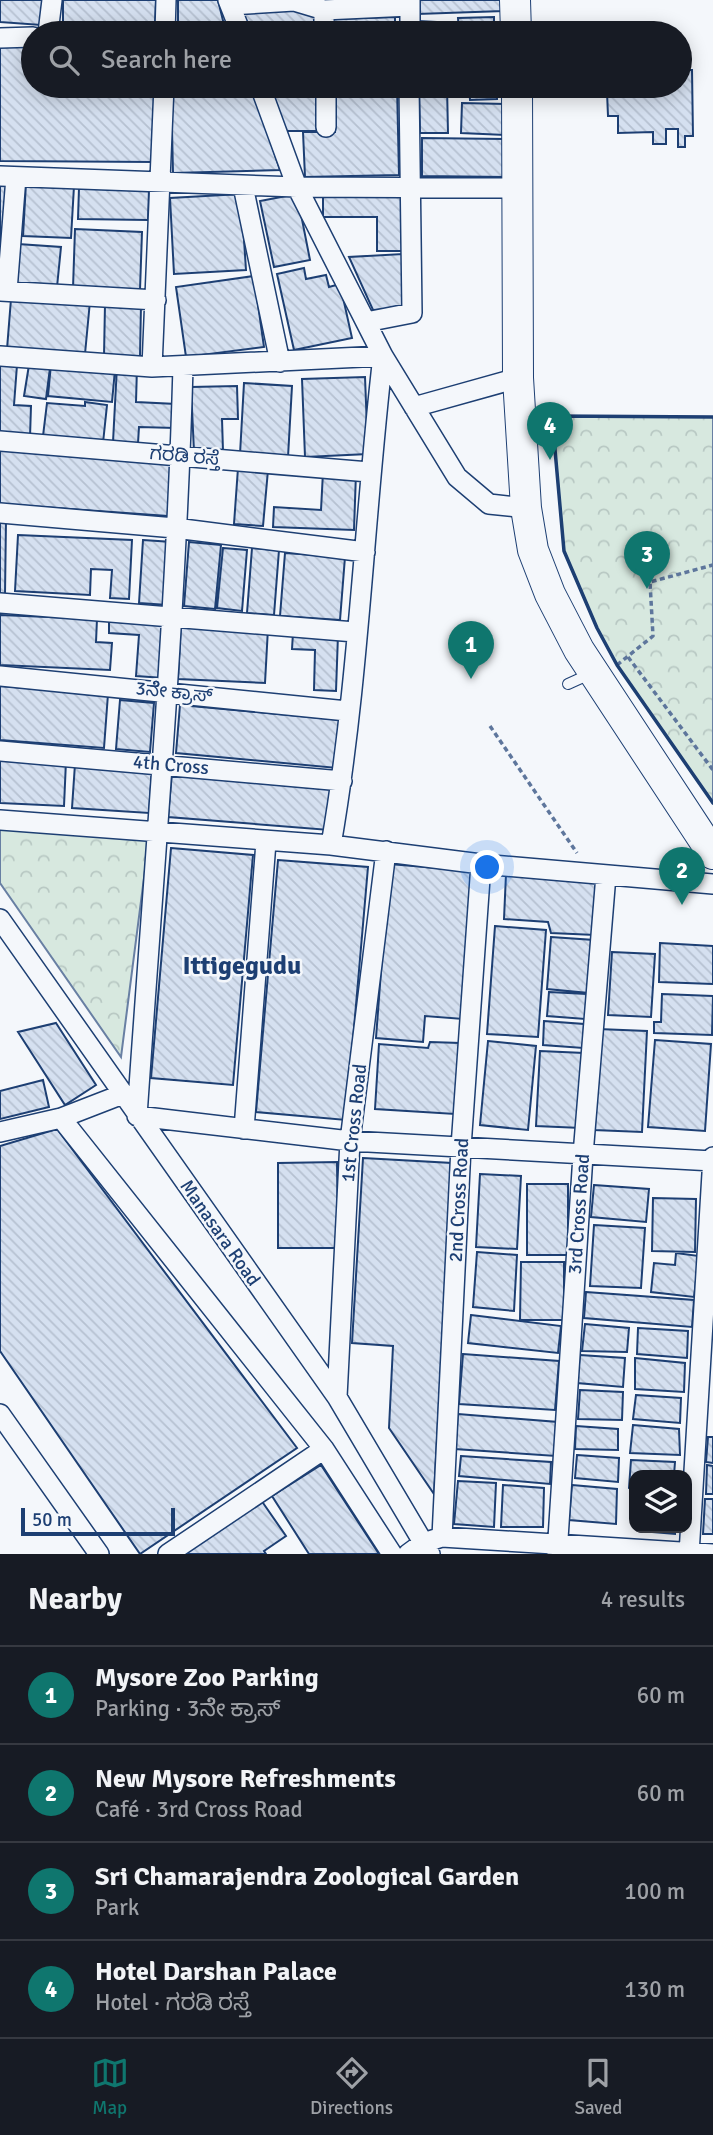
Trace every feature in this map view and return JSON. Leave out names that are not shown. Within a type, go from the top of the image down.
[{"type":"main road","points":[[515,0],[516,21]]},
{"type":"main road","points":[[517,98],[518,378],[526,509],[533,550],[586,678],[713,854]]},
{"type":"street","points":[[49,21],[52,0]]},
{"type":"street","points":[[165,21],[166,0]]},
{"type":"street","points":[[236,21],[229,3],[294,0],[324,9],[410,3],[410,21]]},
{"type":"street","points":[[324,9],[324,21]]},
{"type":"street","points":[[0,38],[21,37]]},
{"type":"street","points":[[152,367],[164,98]]},
{"type":"street","points":[[264,98],[297,187],[383,356],[457,477],[489,504],[526,509]]},
{"type":"street","points":[[326,98],[327,127]]},
{"type":"street","points":[[366,322],[412,313],[408,188],[409,98]]},
{"type":"street","points":[[156,300],[4,291],[8,176],[243,186],[519,188]]},
{"type":"street","points":[[243,186],[280,362]]},
{"type":"street","points":[[0,356],[183,367],[383,356]]},
{"type":"street","points":[[331,845],[342,781],[347,710],[365,552],[369,471],[383,356]]},
{"type":"street","points":[[183,367],[181,456],[175,528],[174,618],[160,763],[137,1116],[350,1141],[583,1155],[713,1159],[689,1553]]},
{"type":"street","points":[[414,407],[518,378]]},
{"type":"street","name":"ಗರಡಿ ರಸ್ತೆ","points":[[0,441],[369,471]]},
{"type":"street","points":[[0,513],[175,528],[365,552]]},
{"type":"street","points":[[0,603],[355,632]]},
{"type":"street","name":"3ನೆೇ ಕ್ರಾಸ್","points":[[0,676],[347,710]]},
{"type":"street","name":"4th Cross","points":[[0,751],[342,781]]},
{"type":"street","points":[[0,820],[331,845],[481,864],[713,884]]},
{"type":"street","points":[[244,1129],[266,842]]},
{"type":"street","name":"1st Cross Road","points":[[337,1396],[350,1141],[386,851]]},
{"type":"street","name":"2nd Cross Road","points":[[426,1547],[461,1147],[481,864]]},
{"type":"street","name":"3rd Cross Road","points":[[557,1550],[583,1155],[606,875]]},
{"type":"street","name":"Manasara Road","points":[[0,919],[337,1396],[426,1547]]},
{"type":"street","points":[[0,1132],[61,1118],[123,1094]]},
{"type":"street","points":[[61,1118],[324,1449],[392,1554]]},
{"type":"street","points":[[0,1414],[99,1554]]},
{"type":"street","points":[[168,1554],[324,1449]]},
{"type":"street","points":[[426,1547],[713,1554]]},
{"type":"path","points":[[586,678],[628,657],[653,636],[650,582],[713,565]]},
{"type":"path","points":[[628,657],[713,770]]},
{"type":"path","points":[[491,726],[577,852],[578,873]]},
{"type":"green space","points":[[552,416],[713,417],[713,803],[617,665],[597,628],[564,551]]},
{"type":"green space","points":[[0,829],[149,839],[121,1057],[0,883]]},
{"type":"building","points":[[0,0],[43,0],[41,21],[0,22]]},
{"type":"building","points":[[63,0],[156,0],[155,21],[63,21]]},
{"type":"building","points":[[178,0],[218,0],[223,21],[178,21]]},
{"type":"building","points":[[418,0],[503,0],[503,11],[418,14]]},
{"type":"building","points":[[316,10],[316,21],[240,21],[236,12]]},
{"type":"building","points":[[395,17],[395,21],[332,21]]},
{"type":"building","points":[[494,17],[494,21],[458,21],[458,18]]},
{"type":"building","points":[[0,45],[21,45],[21,98],[155,98],[154,162],[0,161]]},
{"type":"building","points":[[692,70],[693,136],[685,136],[685,147],[678,147],[678,129],[666,129],[666,144],[653,144],[653,132],[618,133],[618,116],[608,116],[607,98],[692,98]]},
{"type":"building","points":[[171,98],[256,98],[280,170],[173,173]]},
{"type":"building","points":[[271,98],[317,98],[318,131],[284,131]]},
{"type":"building","points":[[334,98],[397,98],[399,175],[305,177],[303,132],[335,132]]},
{"type":"building","points":[[419,98],[447,98],[448,133],[420,133]]},
{"type":"building","points":[[470,98],[497,98],[497,99]]},
{"type":"building","points":[[462,103],[506,104],[505,135],[461,133]]},
{"type":"building","points":[[422,138],[505,139],[505,177],[422,176]]},
{"type":"building","points":[[0,183],[12,184],[9,239],[0,239]]},
{"type":"building","points":[[26,183],[74,186],[71,238],[23,236]]},
{"type":"building","points":[[79,188],[149,189],[148,220],[78,219]]},
{"type":"building","points":[[241,194],[246,270],[174,274],[170,198]]},
{"type":"building","points":[[297,194],[310,260],[274,267],[260,201]]},
{"type":"building","points":[[404,195],[404,251],[377,251],[377,217],[323,217],[323,196]]},
{"type":"building","points":[[75,229],[142,232],[140,290],[73,288]]},
{"type":"building","points":[[18,244],[61,247],[57,287],[15,284]]},
{"type":"building","points":[[403,254],[407,308],[373,310],[349,257]]},
{"type":"building","points":[[304,268],[306,279],[326,275],[329,287],[340,284],[352,338],[294,350],[277,274]]},
{"type":"building","points":[[254,276],[264,347],[186,357],[176,287]]},
{"type":"building","points":[[11,299],[90,301],[85,354],[7,349]]},
{"type":"building","points":[[105,304],[141,305],[140,356],[104,356]]},
{"type":"building","points":[[0,364],[17,365],[14,405],[31,406],[30,437],[0,435]]},
{"type":"building","points":[[51,364],[115,370],[112,402],[48,396]]},
{"type":"building","points":[[29,365],[50,368],[46,399],[24,396]]},
{"type":"building","points":[[117,366],[137,367],[136,402],[176,404],[175,428],[139,427],[138,443],[113,442]]},
{"type":"building","points":[[365,377],[368,454],[305,457],[302,379]]},
{"type":"building","points":[[244,383],[292,386],[288,457],[240,454]]},
{"type":"building","points":[[237,386],[238,419],[222,419],[223,451],[194,452],[191,387]]},
{"type":"building","points":[[85,402],[107,405],[103,443],[43,436],[47,403],[85,406]]},
{"type":"building","points":[[0,449],[172,462],[168,516],[0,504]]},
{"type":"building","points":[[238,468],[268,470],[263,526],[234,524]]},
{"type":"building","points":[[323,472],[356,473],[354,530],[273,527],[274,507],[321,510]]},
{"type":"building","points":[[0,520],[6,520],[5,594],[0,594]]},
{"type":"building","points":[[18,535],[132,540],[129,599],[110,598],[112,570],[91,569],[90,595],[15,591]]},
{"type":"building","points":[[143,540],[172,542],[168,605],[139,603]]},
{"type":"building","points":[[189,542],[221,545],[215,609],[184,606]]},
{"type":"building","points":[[223,548],[247,550],[242,611],[217,608]]},
{"type":"building","points":[[252,548],[279,550],[274,615],[247,613]]},
{"type":"building","points":[[285,553],[345,557],[340,620],[280,616]]},
{"type":"building","points":[[0,615],[97,619],[96,642],[112,643],[110,670],[0,665]]},
{"type":"building","points":[[109,619],[168,623],[164,678],[136,676],[139,635],[109,633]]},
{"type":"building","points":[[181,623],[268,628],[265,683],[178,679]]},
{"type":"building","points":[[293,633],[338,635],[336,691],[314,690],[315,650],[292,649]]},
{"type":"building","points":[[0,686],[108,694],[104,748],[0,740]]},
{"type":"building","points":[[120,700],[154,703],[150,752],[116,749]]},
{"type":"building","points":[[180,705],[342,720],[337,768],[176,753]]},
{"type":"building","points":[[0,758],[66,761],[64,806],[0,803]]},
{"type":"building","points":[[75,764],[152,769],[149,813],[72,808]]},
{"type":"building","points":[[172,773],[333,786],[329,830],[168,817]]},
{"type":"building","points":[[171,848],[253,855],[233,1085],[151,1078]]},
{"type":"building","points":[[278,860],[368,867],[346,1120],[256,1112]]},
{"type":"building","points":[[389,864],[474,871],[463,1019],[425,1016],[423,1042],[376,1038]]},
{"type":"building","points":[[506,874],[598,878],[595,935],[551,933],[548,922],[504,919]]},
{"type":"building","points":[[495,926],[546,930],[538,1037],[487,1034]]},
{"type":"building","points":[[551,937],[594,940],[589,993],[547,989]]},
{"type":"building","points":[[660,943],[713,946],[713,984],[659,982]]},
{"type":"building","points":[[612,952],[655,954],[651,1017],[608,1015]]},
{"type":"building","points":[[549,992],[587,994],[585,1019],[547,1016]]},
{"type":"building","points":[[662,994],[713,996],[712,1035],[654,1033],[654,1022],[661,1022]]},
{"type":"building","points":[[544,1021],[584,1024],[583,1048],[543,1045]]},
{"type":"building","points":[[56,1023],[96,1085],[65,1105],[18,1032]]},
{"type":"building","points":[[598,1029],[647,1031],[642,1132],[594,1130]]},
{"type":"building","points":[[655,1040],[711,1044],[705,1131],[648,1127]]},
{"type":"building","points":[[488,1041],[536,1046],[528,1130],[480,1125]]},
{"type":"building","points":[[430,1042],[460,1043],[455,1114],[375,1109],[379,1044],[428,1048]]},
{"type":"building","points":[[540,1051],[584,1053],[581,1128],[536,1126]]},
{"type":"building","points":[[43,1080],[49,1107],[0,1119],[0,1091]]},
{"type":"building","points":[[57,1129],[297,1448],[140,1554],[0,1351],[0,1146]]},
{"type":"building","points":[[363,1158],[452,1163],[434,1494],[389,1428],[393,1346],[352,1343]]},
{"type":"building","points":[[337,1162],[338,1248],[278,1248],[278,1163]]},
{"type":"building","points":[[480,1174],[521,1176],[517,1249],[476,1247]]},
{"type":"building","points":[[527,1184],[568,1184],[568,1255],[527,1255]]},
{"type":"building","points":[[594,1185],[649,1189],[646,1222],[591,1217]]},
{"type":"building","points":[[653,1198],[696,1199],[695,1252],[652,1251]]},
{"type":"building","points":[[594,1225],[645,1228],[641,1288],[590,1286]]},
{"type":"building","points":[[477,1252],[517,1255],[514,1311],[473,1307]]},
{"type":"building","points":[[676,1253],[699,1256],[694,1297],[651,1292],[654,1263],[675,1265]]},
{"type":"building","points":[[521,1262],[564,1262],[564,1320],[520,1320]]},
{"type":"building","points":[[586,1292],[694,1300],[692,1327],[584,1318]]},
{"type":"building","points":[[471,1315],[561,1326],[558,1353],[468,1343]]},
{"type":"building","points":[[585,1324],[629,1328],[627,1352],[582,1351]]},
{"type":"building","points":[[638,1328],[688,1331],[687,1358],[637,1354]]},
{"type":"building","points":[[463,1354],[559,1361],[555,1410],[459,1404]]},
{"type":"building","points":[[580,1355],[625,1358],[623,1387],[577,1383]]},
{"type":"building","points":[[635,1358],[685,1363],[684,1392],[635,1389]]},
{"type":"building","points":[[580,1390],[623,1392],[622,1420],[578,1419]]},
{"type":"building","points":[[636,1395],[681,1398],[680,1423],[633,1419]]},
{"type":"building","points":[[458,1414],[558,1422],[556,1456],[455,1449]]},
{"type":"building","points":[[633,1425],[679,1429],[680,1455],[630,1453]]},
{"type":"building","points":[[576,1426],[618,1429],[618,1450],[575,1449]]},
{"type":"building","points":[[708,1437],[713,1437],[713,1463],[706,1462]]},
{"type":"building","points":[[577,1455],[619,1458],[618,1482],[575,1478]]},
{"type":"building","points":[[461,1456],[551,1462],[550,1484],[459,1476]]},
{"type":"building","points":[[631,1460],[675,1462],[674,1470],[630,1470]]},
{"type":"building","points":[[321,1465],[379,1554],[309,1554],[272,1496]]},
{"type":"building","points":[[707,1465],[713,1466],[713,1494],[706,1494]]},
{"type":"building","points":[[458,1481],[496,1483],[494,1527],[454,1524]]},
{"type":"building","points":[[503,1485],[544,1488],[543,1527],[501,1527]]},
{"type":"building","points":[[572,1485],[617,1489],[616,1524],[569,1520]]},
{"type":"building","points":[[705,1499],[713,1499],[713,1534],[703,1534]]},
{"type":"building","points":[[261,1500],[286,1536],[264,1551],[266,1554],[183,1554]]},
{"type":"wall","points":[[713,417],[552,416],[564,551],[597,628],[617,665],[713,803]]},
{"type":"place","name":"Hotel Darshan Palace","points":[[550,460]]},
{"type":"place","name":"Sri Chamarajendra Zoological Garden","points":[[647,589]]},
{"type":"place","name":"Mysore Zoo Parking","points":[[471,679]]},
{"type":"place","name":"New Mysore Refreshments","points":[[682,905]]},
{"type":"district","name":"Ittigegudu","points":[[242,966]]}]
